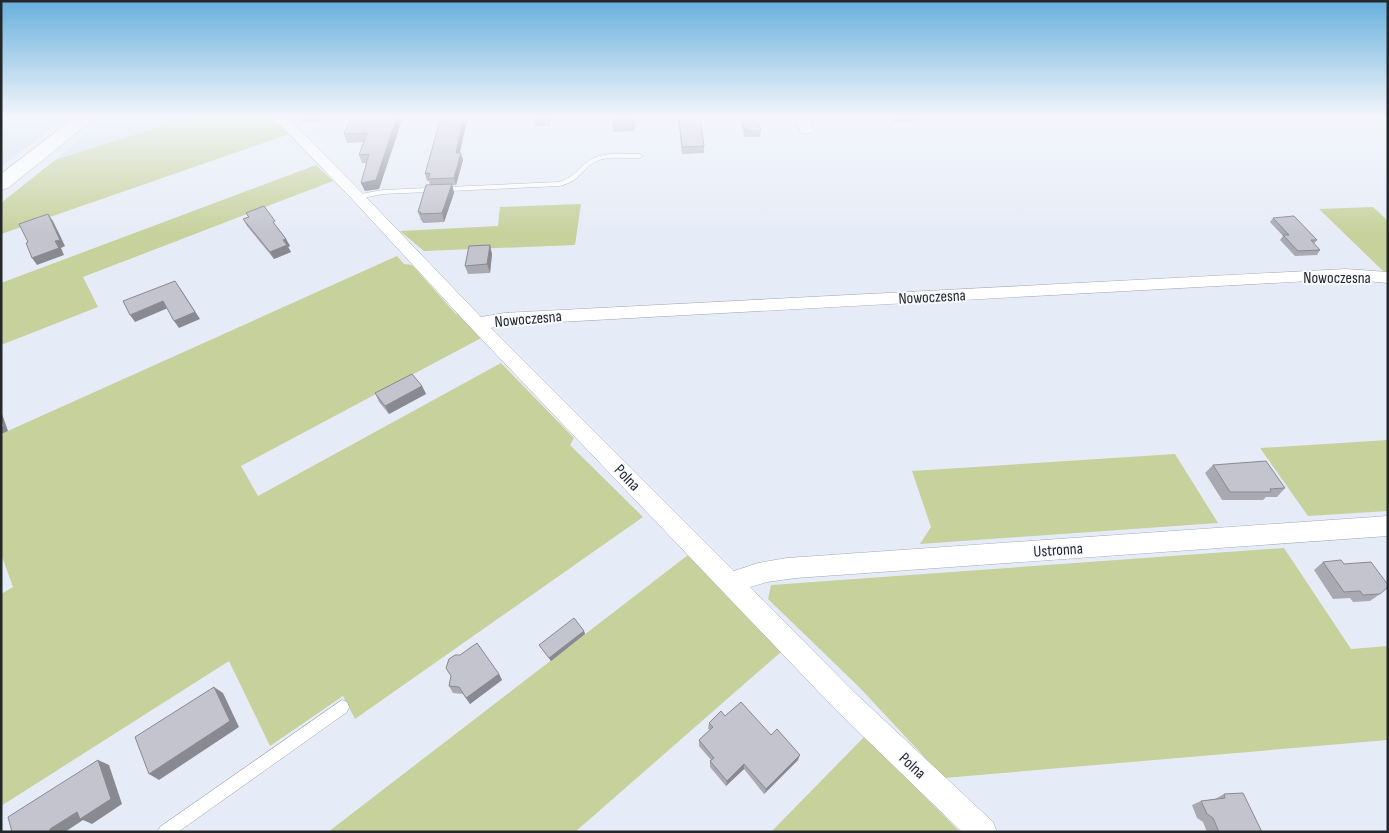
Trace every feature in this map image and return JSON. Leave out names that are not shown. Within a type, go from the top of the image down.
[{"type":"main road","points":[[1,184],[38,156]]},
{"type":"street","name":"Polna","points":[[317,156],[477,324],[845,701],[983,832]]},
{"type":"street","name":"Nowoczesna","points":[[477,324],[504,318],[1346,274],[1388,278]]},
{"type":"street","name":"Ustronna","points":[[731,585],[743,577],[753,574],[806,567],[1388,526]]},
{"type":"lane","points":[[358,197],[384,192],[560,184],[576,178],[584,167],[594,160],[639,156]]},
{"type":"lane","points":[[165,832],[342,707]]},
{"type":"shaded area","points":[[1,156],[15,156],[1,167]]},
{"type":"shaded area","points":[[60,156],[68,156],[55,160]]},
{"type":"green space","points":[[68,156],[226,156],[1,234],[1,203],[55,160]]},
{"type":"green space","points":[[316,165],[333,181],[83,277],[98,307],[1,345],[1,283]]},
{"type":"green space","points":[[581,204],[575,245],[424,251],[400,231],[498,226],[500,207]]},
{"type":"green space","points":[[1373,207],[1388,221],[1388,272],[1384,272],[1319,209]]},
{"type":"green space","points":[[397,256],[404,264],[412,265],[456,314],[461,312],[485,336],[241,466],[258,496],[501,363],[574,438],[570,445],[643,517],[355,719],[343,696],[270,746],[229,661],[1,806],[1,594],[13,587],[1,554],[1,434]]},
{"type":"green space","points":[[1388,440],[1388,511],[1308,516],[1260,448]]},
{"type":"green space","points":[[1175,454],[1218,523],[920,544],[931,527],[912,471]]},
{"type":"green space","points":[[1284,548],[1351,649],[1388,646],[1388,740],[944,778],[860,688],[768,599],[771,585]]},
{"type":"green space","points":[[688,555],[781,652],[575,832],[328,832]]},
{"type":"green space","points":[[865,736],[960,832],[771,832]]},
{"type":"building","points":[[368,156],[384,156],[376,180],[361,183]]},
{"type":"building","points":[[430,156],[460,156],[454,178],[428,179],[430,173],[425,174]]},
{"type":"building","points":[[452,184],[442,213],[420,214],[421,212],[418,212],[426,185]]},
{"type":"building","points":[[264,206],[286,239],[283,240],[287,245],[270,252],[243,219],[249,217],[246,213]]},
{"type":"building","points":[[48,214],[60,240],[55,241],[59,248],[32,258],[26,243],[28,242],[19,224]]},
{"type":"building","points":[[1294,216],[1317,240],[1311,240],[1320,250],[1298,251],[1283,235],[1289,235],[1273,218]]},
{"type":"building","points":[[490,245],[487,264],[465,266],[469,246]]},
{"type":"building","points":[[175,281],[195,312],[174,321],[163,301],[130,315],[123,301]]},
{"type":"building","points":[[412,374],[422,386],[385,406],[375,393]]},
{"type":"building","points":[[1266,461],[1285,488],[1270,489],[1271,492],[1230,492],[1213,465]]},
{"type":"building","points":[[1341,560],[1344,564],[1371,562],[1388,587],[1380,594],[1363,595],[1360,591],[1344,592],[1323,562]]},
{"type":"building","points":[[574,618],[584,631],[549,658],[539,645]]},
{"type":"building","points":[[477,643],[499,674],[466,698],[459,687],[449,686],[451,676],[446,668],[449,659],[455,655],[460,655]]},
{"type":"building","points":[[214,687],[230,721],[149,774],[135,737]]},
{"type":"building","points":[[741,702],[771,735],[777,729],[800,755],[766,789],[744,764],[727,781],[710,761],[714,758],[699,740],[713,727],[709,723],[721,711],[725,716]]},
{"type":"building","points":[[98,760],[111,799],[80,819],[77,812],[50,829],[50,832],[12,832],[8,817]]},
{"type":"building","points":[[1243,793],[1262,832],[1219,832],[1213,818],[1207,814],[1201,801],[1225,798],[1224,794]]}]
